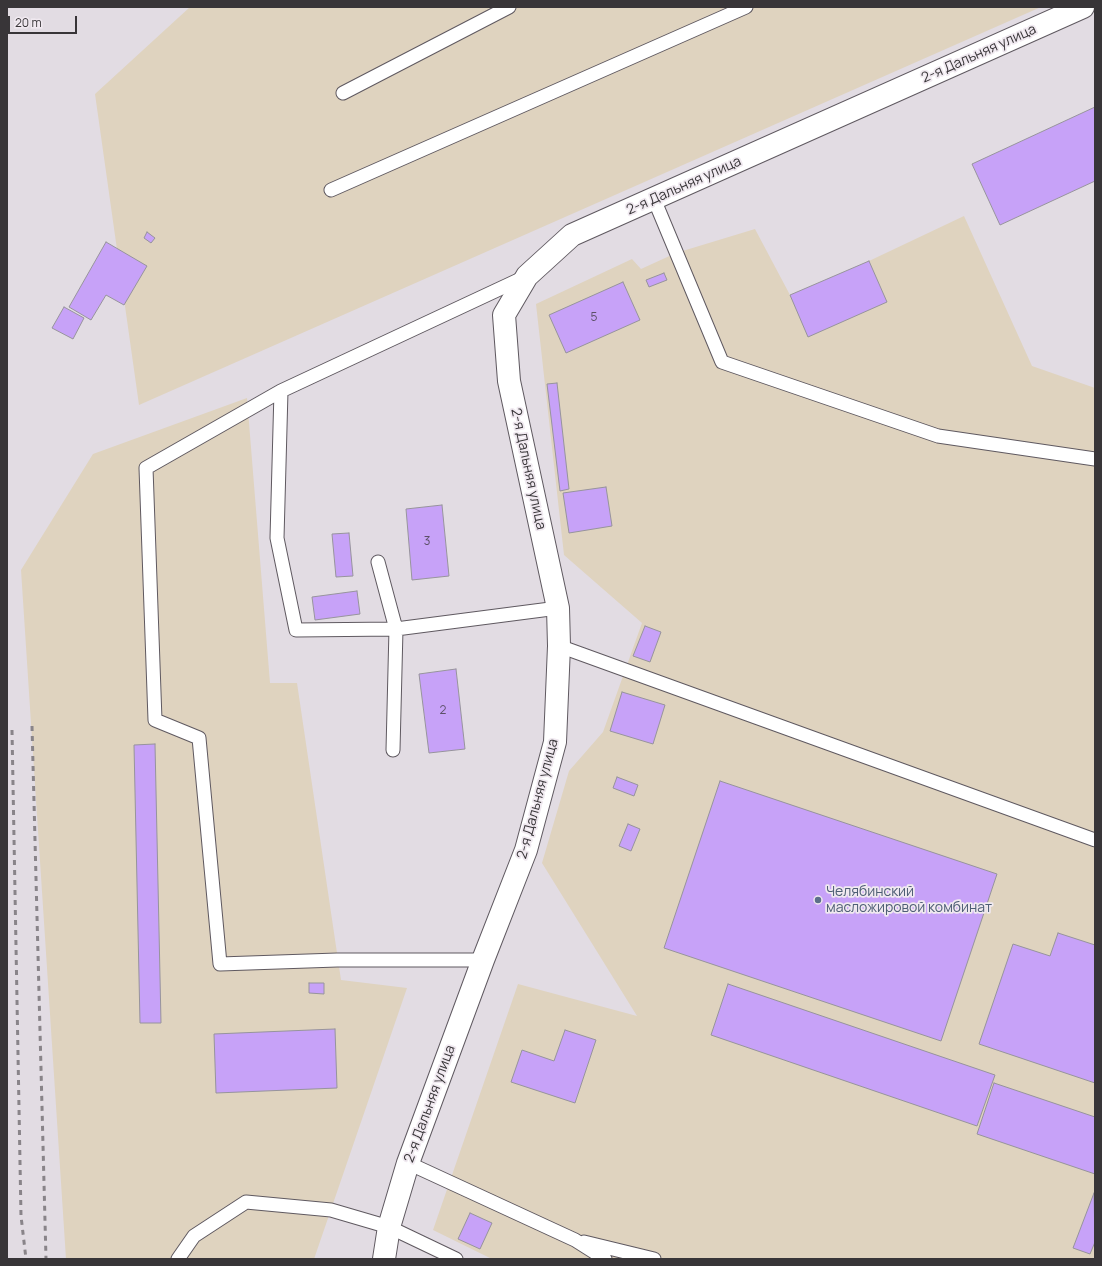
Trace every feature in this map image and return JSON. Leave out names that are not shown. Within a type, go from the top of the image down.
[{"type":"street","name":"2-я Дальняя улица","points":[[384,1259],[389,1227],[408,1163],[483,960],[526,850],[555,742],[559,646],[558,608],[509,381],[504,315],[527,276],[572,235],[1083,7]]},
{"type":"lane","points":[[343,93],[509,7]]},
{"type":"lane","points":[[331,190],[746,7]]},
{"type":"lane","points":[[654,199],[722,362],[938,436],[1095,459]]},
{"type":"lane","points":[[483,960],[337,960],[220,964],[199,738],[155,720],[146,468],[281,391],[527,276]]},
{"type":"lane","points":[[281,391],[277,538],[296,630],[396,629],[558,608]]},
{"type":"lane","points":[[378,562],[396,629],[393,750]]},
{"type":"lane","points":[[559,646],[1095,840]]},
{"type":"lane","points":[[408,1163],[575,1240],[605,1259]]},
{"type":"lane","points":[[178,1259],[194,1236],[246,1202],[331,1210],[389,1227],[456,1259]]},
{"type":"lane","points":[[575,1240],[654,1259]]},
{"type":"shaded area","points":[[190,7],[1041,7],[139,405],[95,94]]},
{"type":"shaded area","points":[[964,216],[1032,366],[1095,388],[1095,1259],[492,1259],[433,1230],[518,984],[637,1016],[542,863],[569,771],[603,732],[642,623],[564,555],[536,304],[632,259],[641,269],[676,253],[755,229],[790,295],[869,261]]},
{"type":"shaded area","points":[[247,398],[270,683],[297,683],[341,980],[407,988],[314,1259],[66,1259],[21,570],[93,454]]},
{"type":"building","points":[[1095,107],[1095,181],[1000,225],[972,164]]},
{"type":"building","points":[[147,232],[155,238],[151,243],[144,238]]},
{"type":"building","points":[[106,242],[147,266],[124,305],[106,295],[91,320],[69,307]]},
{"type":"building","points":[[869,261],[887,302],[808,337],[790,295]]},
{"type":"building","points":[[664,273],[667,280],[649,287],[646,280]]},
{"type":"building","points":[[623,282],[640,320],[566,353],[549,315]]},
{"type":"building","points":[[64,307],[84,318],[73,339],[52,328]]},
{"type":"building","points":[[557,383],[569,489],[560,491],[547,384]]},
{"type":"building","points":[[606,487],[612,526],[569,533],[563,493]]},
{"type":"building","points":[[442,505],[449,576],[412,580],[406,509]]},
{"type":"building","points":[[349,533],[353,576],[336,577],[332,534]]},
{"type":"building","points":[[357,591],[360,614],[315,620],[312,597]]},
{"type":"building","points":[[645,626],[661,632],[650,662],[633,656]]},
{"type":"building","points":[[456,669],[465,749],[429,753],[419,674]]},
{"type":"building","points":[[622,692],[665,705],[653,744],[610,731]]},
{"type":"building","points":[[155,744],[161,1023],[140,1023],[134,745]]},
{"type":"building","points":[[617,777],[638,785],[634,796],[613,788]]},
{"type":"building","points":[[720,781],[997,874],[941,1041],[664,948]]},
{"type":"building","points":[[628,824],[640,829],[631,851],[619,846]]},
{"type":"building","points":[[1058,933],[1095,945],[1095,1083],[979,1044],[1013,944],[1050,956]]},
{"type":"building","points":[[309,983],[324,983],[324,994],[309,993]]},
{"type":"building","points":[[728,984],[995,1075],[977,1126],[711,1035]]},
{"type":"building","points":[[335,1029],[337,1088],[216,1093],[214,1034]]},
{"type":"building","points":[[565,1030],[596,1040],[575,1103],[511,1082],[522,1050],[554,1061]]},
{"type":"building","points":[[994,1083],[1095,1117],[1095,1174],[977,1134]]},
{"type":"building","points":[[1094,1193],[1095,1242],[1090,1254],[1073,1248]]},
{"type":"building","points":[[470,1213],[492,1223],[480,1249],[458,1239]]},
{"type":"railway","points":[[32,726],[46,1259]]},
{"type":"railway","points":[[12,730],[21,1216],[26,1259]]},
{"type":"place","name":"Челябинский масложировой комбинат","points":[[818,900]]}]
